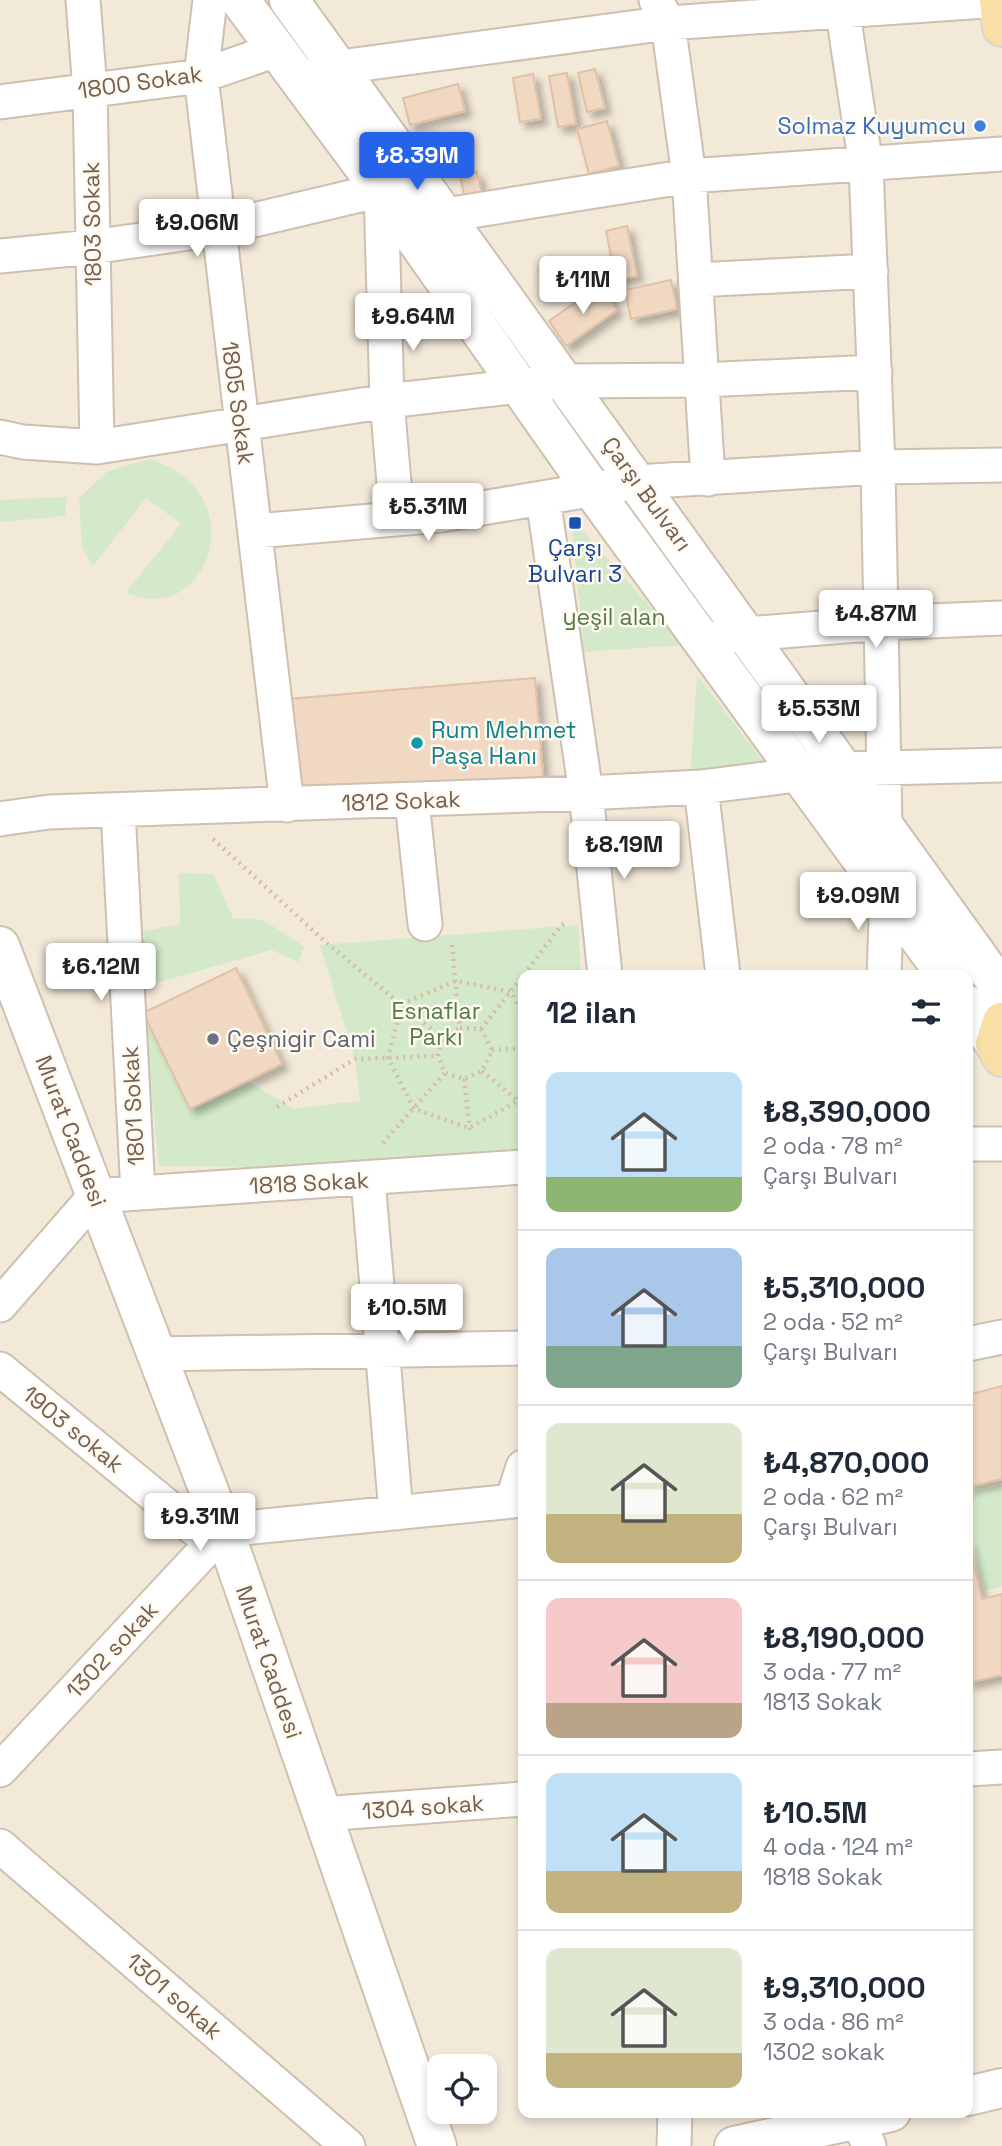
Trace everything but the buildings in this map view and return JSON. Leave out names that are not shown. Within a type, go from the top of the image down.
[{"type":"main road","points":[[999,0],[1002,27]]},
{"type":"street","name":"1803 Sokak","points":[[83,0],[90,90],[97,447]]},
{"type":"street","name":"1805 Sokak","points":[[210,0],[201,76],[216,229],[256,531],[287,805]]},
{"type":"street","name":"Çarşı Bulvarı","points":[[240,0],[405,223],[591,488],[942,970]]},
{"type":"street","name":"Çarşı Bulvarı","points":[[289,0],[748,633],[1002,990]]},
{"type":"street","name":"1800 Sokak","points":[[0,102],[287,64],[340,67],[662,12],[999,0]]},
{"type":"street","points":[[842,5],[866,166],[878,467],[885,826]]},
{"type":"street","points":[[662,12],[689,176],[708,479]]},
{"type":"street","points":[[405,223],[442,214],[689,176],[1002,155]]},
{"type":"street","points":[[0,256],[92,247],[216,229],[381,190],[387,401],[397,518]]},
{"type":"street","points":[[696,280],[870,271]]},
{"type":"street","points":[[0,437],[23,442],[97,447],[387,401],[565,381],[702,380],[874,372]]},
{"type":"street","points":[[256,531],[397,518],[637,482],[878,467],[1002,465]]},
{"type":"street","points":[[542,498],[586,793],[606,970]]},
{"type":"street","points":[[702,639],[882,623],[1002,618]]},
{"type":"street","name":"1812 Sokak","points":[[0,819],[49,812],[412,801],[701,787],[844,769],[1002,765]]},
{"type":"street","points":[[701,787],[722,970]]},
{"type":"street","points":[[412,801],[425,924]]},
{"type":"street","name":"1801 Sokak","points":[[118,810],[138,1193]]},
{"type":"street","points":[[884,970],[887,891]]},
{"type":"street","name":"Murat Caddesi","points":[[0,946],[156,1354],[218,1536],[322,1814],[437,2146]]},
{"type":"street","points":[[973,1144],[1002,1144]]},
{"type":"street","name":"1818 Sokak","points":[[95,1196],[518,1167]]},
{"type":"street","points":[[368,1179],[396,1513]]},
{"type":"street","points":[[0,1305],[95,1196]]},
{"type":"street","points":[[973,1343],[1002,1337]]},
{"type":"street","points":[[156,1354],[518,1348]]},
{"type":"street","name":"1903 sokak","points":[[0,1369],[218,1536]]},
{"type":"street","points":[[218,1536],[396,1513],[518,1501]]},
{"type":"street","name":"1302 sokak","points":[[0,1770],[218,1536]]},
{"type":"street","points":[[973,1769],[1002,1767]]},
{"type":"street","name":"1304 sokak","points":[[322,1814],[518,1799]]},
{"type":"street","name":"1301 sokak","points":[[0,1846],[348,2146]]},
{"type":"street","points":[[973,2095],[1002,2088]]},
{"type":"street","points":[[674,2146],[675,2118]]},
{"type":"street","points":[[734,2146],[873,2126]]},
{"type":"path","points":[[179,808],[329,945],[442,1038]]},
{"type":"path","points":[[528,970],[560,927],[599,900]]},
{"type":"path","points":[[425,924],[451,935],[460,1028]]},
{"type":"path","points":[[402,1004],[456,981],[511,992]]},
{"type":"path","points":[[481,1029],[518,983]]},
{"type":"path","points":[[511,992],[518,1006]]},
{"type":"path","points":[[402,1004],[388,1058],[414,1109],[469,1128],[518,1101],[482,1071]]},
{"type":"path","points":[[445,1073],[438,1056],[442,1038],[460,1028],[481,1029]]},
{"type":"path","points":[[481,1029],[492,1050]]},
{"type":"path","points":[[492,1050],[518,1048]]},
{"type":"path","points":[[445,1073],[464,1079],[482,1071],[492,1050]]},
{"type":"path","points":[[277,1107],[355,1059],[438,1056]]},
{"type":"path","points":[[368,1179],[370,1159],[445,1073]]},
{"type":"path","points":[[464,1079],[474,1171]]},
{"type":"shaded area","points":[[0,0],[1002,0],[1002,2146],[0,2146]]},
{"type":"green space","points":[[150,459],[184,477],[204,501],[211,528],[208,554],[196,577],[177,593],[153,599],[126,592],[181,524],[146,498],[93,566],[82,548],[79,498],[108,471]]},
{"type":"green space","points":[[67,497],[65,516],[0,522],[0,500]]},
{"type":"green space","name":"yeşil alan","points":[[571,518],[684,645],[584,652]]},
{"type":"green space","points":[[697,675],[769,769],[690,779]]},
{"type":"green space","points":[[179,873],[213,874],[233,918],[263,920],[305,947],[298,962],[272,950],[142,987],[139,932],[180,924]]},
{"type":"green space","name":"Esnaflar Parkı","points":[[578,925],[581,970],[518,970],[518,1155],[371,1168],[159,1166],[143,1013],[190,1109],[248,1081],[293,1109],[360,1101],[355,1059],[320,945]]},
{"type":"green space","points":[[1002,1485],[1002,1586],[985,1591],[973,1541],[973,1492]]},
{"type":"place","name":"Solmaz Kuyumcu","points":[[980,126]]},
{"type":"place","name":"Çarşı Bulvarı 3","points":[[575,523]]},
{"type":"place","name":"Rum Mehmet Paşa Hanı","points":[[417,743]]},
{"type":"place","name":"Çeşnigir Cami","points":[[213,1039]]}]
